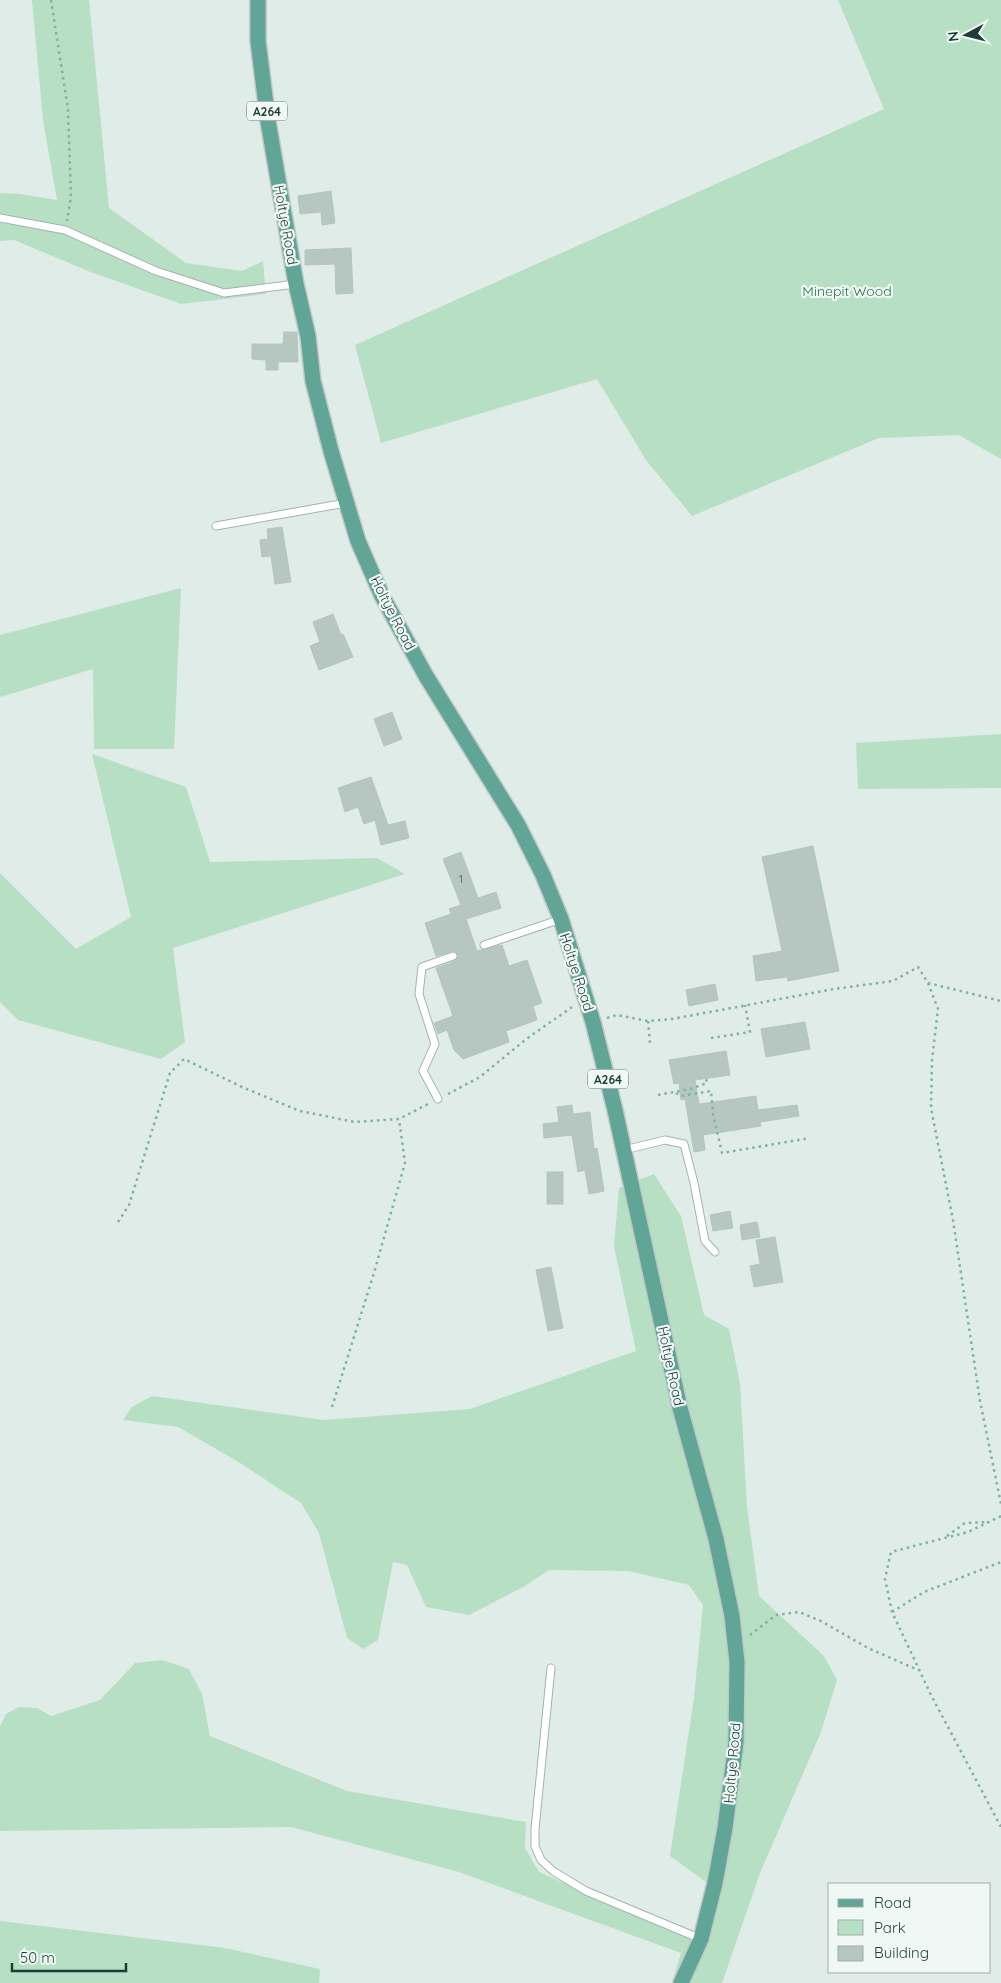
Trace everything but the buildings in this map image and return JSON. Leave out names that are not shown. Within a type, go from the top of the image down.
[{"type":"main road","name":"Holtye Road","points":[[258,0],[258,41],[268,121],[296,284],[308,336],[314,381],[331,451],[358,541],[382,596],[426,676],[518,825],[544,875],[561,919],[593,1022],[624,1150],[680,1408],[716,1540],[732,1616],[737,1662],[734,1752],[725,1828],[714,1883],[701,1939],[681,1983]]},
{"type":"lane","points":[[0,218],[65,230],[156,271],[224,293],[296,284]]},
{"type":"lane","points":[[216,526],[347,503]]},
{"type":"lane","points":[[484,945],[561,919]]},
{"type":"lane","points":[[438,1099],[423,1070],[435,1044],[419,994],[422,967],[453,956]]},
{"type":"lane","points":[[624,1150],[665,1140],[684,1144],[694,1183],[705,1241],[715,1252]]},
{"type":"lane","points":[[552,1668],[535,1846],[541,1860],[552,1871],[586,1891],[701,1939]]},
{"type":"path","points":[[51,0],[68,109],[70,197],[65,230]]},
{"type":"path","points":[[593,1022],[617,1015],[648,1021],[834,989],[893,982],[918,967],[928,983],[938,1009],[932,1060],[931,1108],[953,1220],[980,1401],[1001,1504]]},
{"type":"path","points":[[928,983],[1001,1001]]},
{"type":"path","points":[[118,1222],[129,1205],[170,1073],[184,1058],[242,1087],[300,1110],[355,1122],[399,1119],[480,1077],[525,1040],[586,997]]},
{"type":"path","points":[[711,1038],[750,1032],[745,1005]]},
{"type":"path","points":[[648,1021],[650,1043]]},
{"type":"path","points":[[658,1096],[690,1090],[707,1083],[706,1079]]},
{"type":"path","points":[[676,1093],[681,1096],[711,1091],[713,1114],[722,1152],[810,1138]]},
{"type":"path","points":[[332,1407],[374,1273],[405,1164],[399,1119]]},
{"type":"path","points":[[1001,1516],[968,1532],[891,1552],[885,1579],[892,1612],[919,1671],[1001,1828]]},
{"type":"path","points":[[946,1537],[965,1523],[989,1522]]},
{"type":"path","points":[[892,1612],[924,1592],[1001,1562]]},
{"type":"path","points":[[735,1647],[776,1615],[799,1612],[821,1621],[868,1648],[919,1671]]},
{"type":"green space","points":[[32,0],[89,0],[109,208],[186,263],[242,271],[263,261],[266,294],[181,304],[88,271],[14,240],[0,241],[0,193],[57,200],[43,120]]},
{"type":"green space","name":"Minepit Wood","points":[[838,0],[1001,0],[1001,459],[959,435],[879,438],[692,516],[646,460],[597,379],[381,443],[355,345],[884,109]]},
{"type":"green space","points":[[181,588],[174,749],[94,749],[93,669],[0,697],[0,635]]},
{"type":"green space","points":[[1001,734],[1001,788],[858,789],[856,743]]},
{"type":"green space","points":[[92,754],[186,787],[210,862],[377,858],[405,874],[173,948],[185,1042],[161,1059],[18,1020],[0,1002],[0,873],[76,949],[131,917]]},
{"type":"green space","points":[[654,1174],[681,1216],[704,1315],[729,1329],[740,1384],[747,1507],[759,1596],[824,1656],[837,1680],[821,1732],[760,1873],[722,1983],[672,1983],[681,1953],[459,1872],[291,1827],[0,1831],[0,1726],[6,1714],[19,1707],[37,1708],[51,1716],[100,1700],[135,1663],[162,1660],[189,1669],[202,1694],[210,1736],[347,1791],[526,1822],[525,1848],[539,1872],[703,1944],[713,1887],[670,1856],[694,1698],[703,1605],[689,1585],[628,1571],[549,1570],[525,1586],[469,1615],[426,1607],[407,1565],[393,1562],[378,1640],[363,1649],[347,1638],[319,1533],[301,1503],[237,1461],[178,1427],[123,1420],[132,1407],[152,1396],[324,1420],[470,1409],[636,1351],[614,1246],[619,1188]]},
{"type":"green space","points":[[0,1921],[225,1948],[320,1969],[319,1983],[0,1983]]}]
